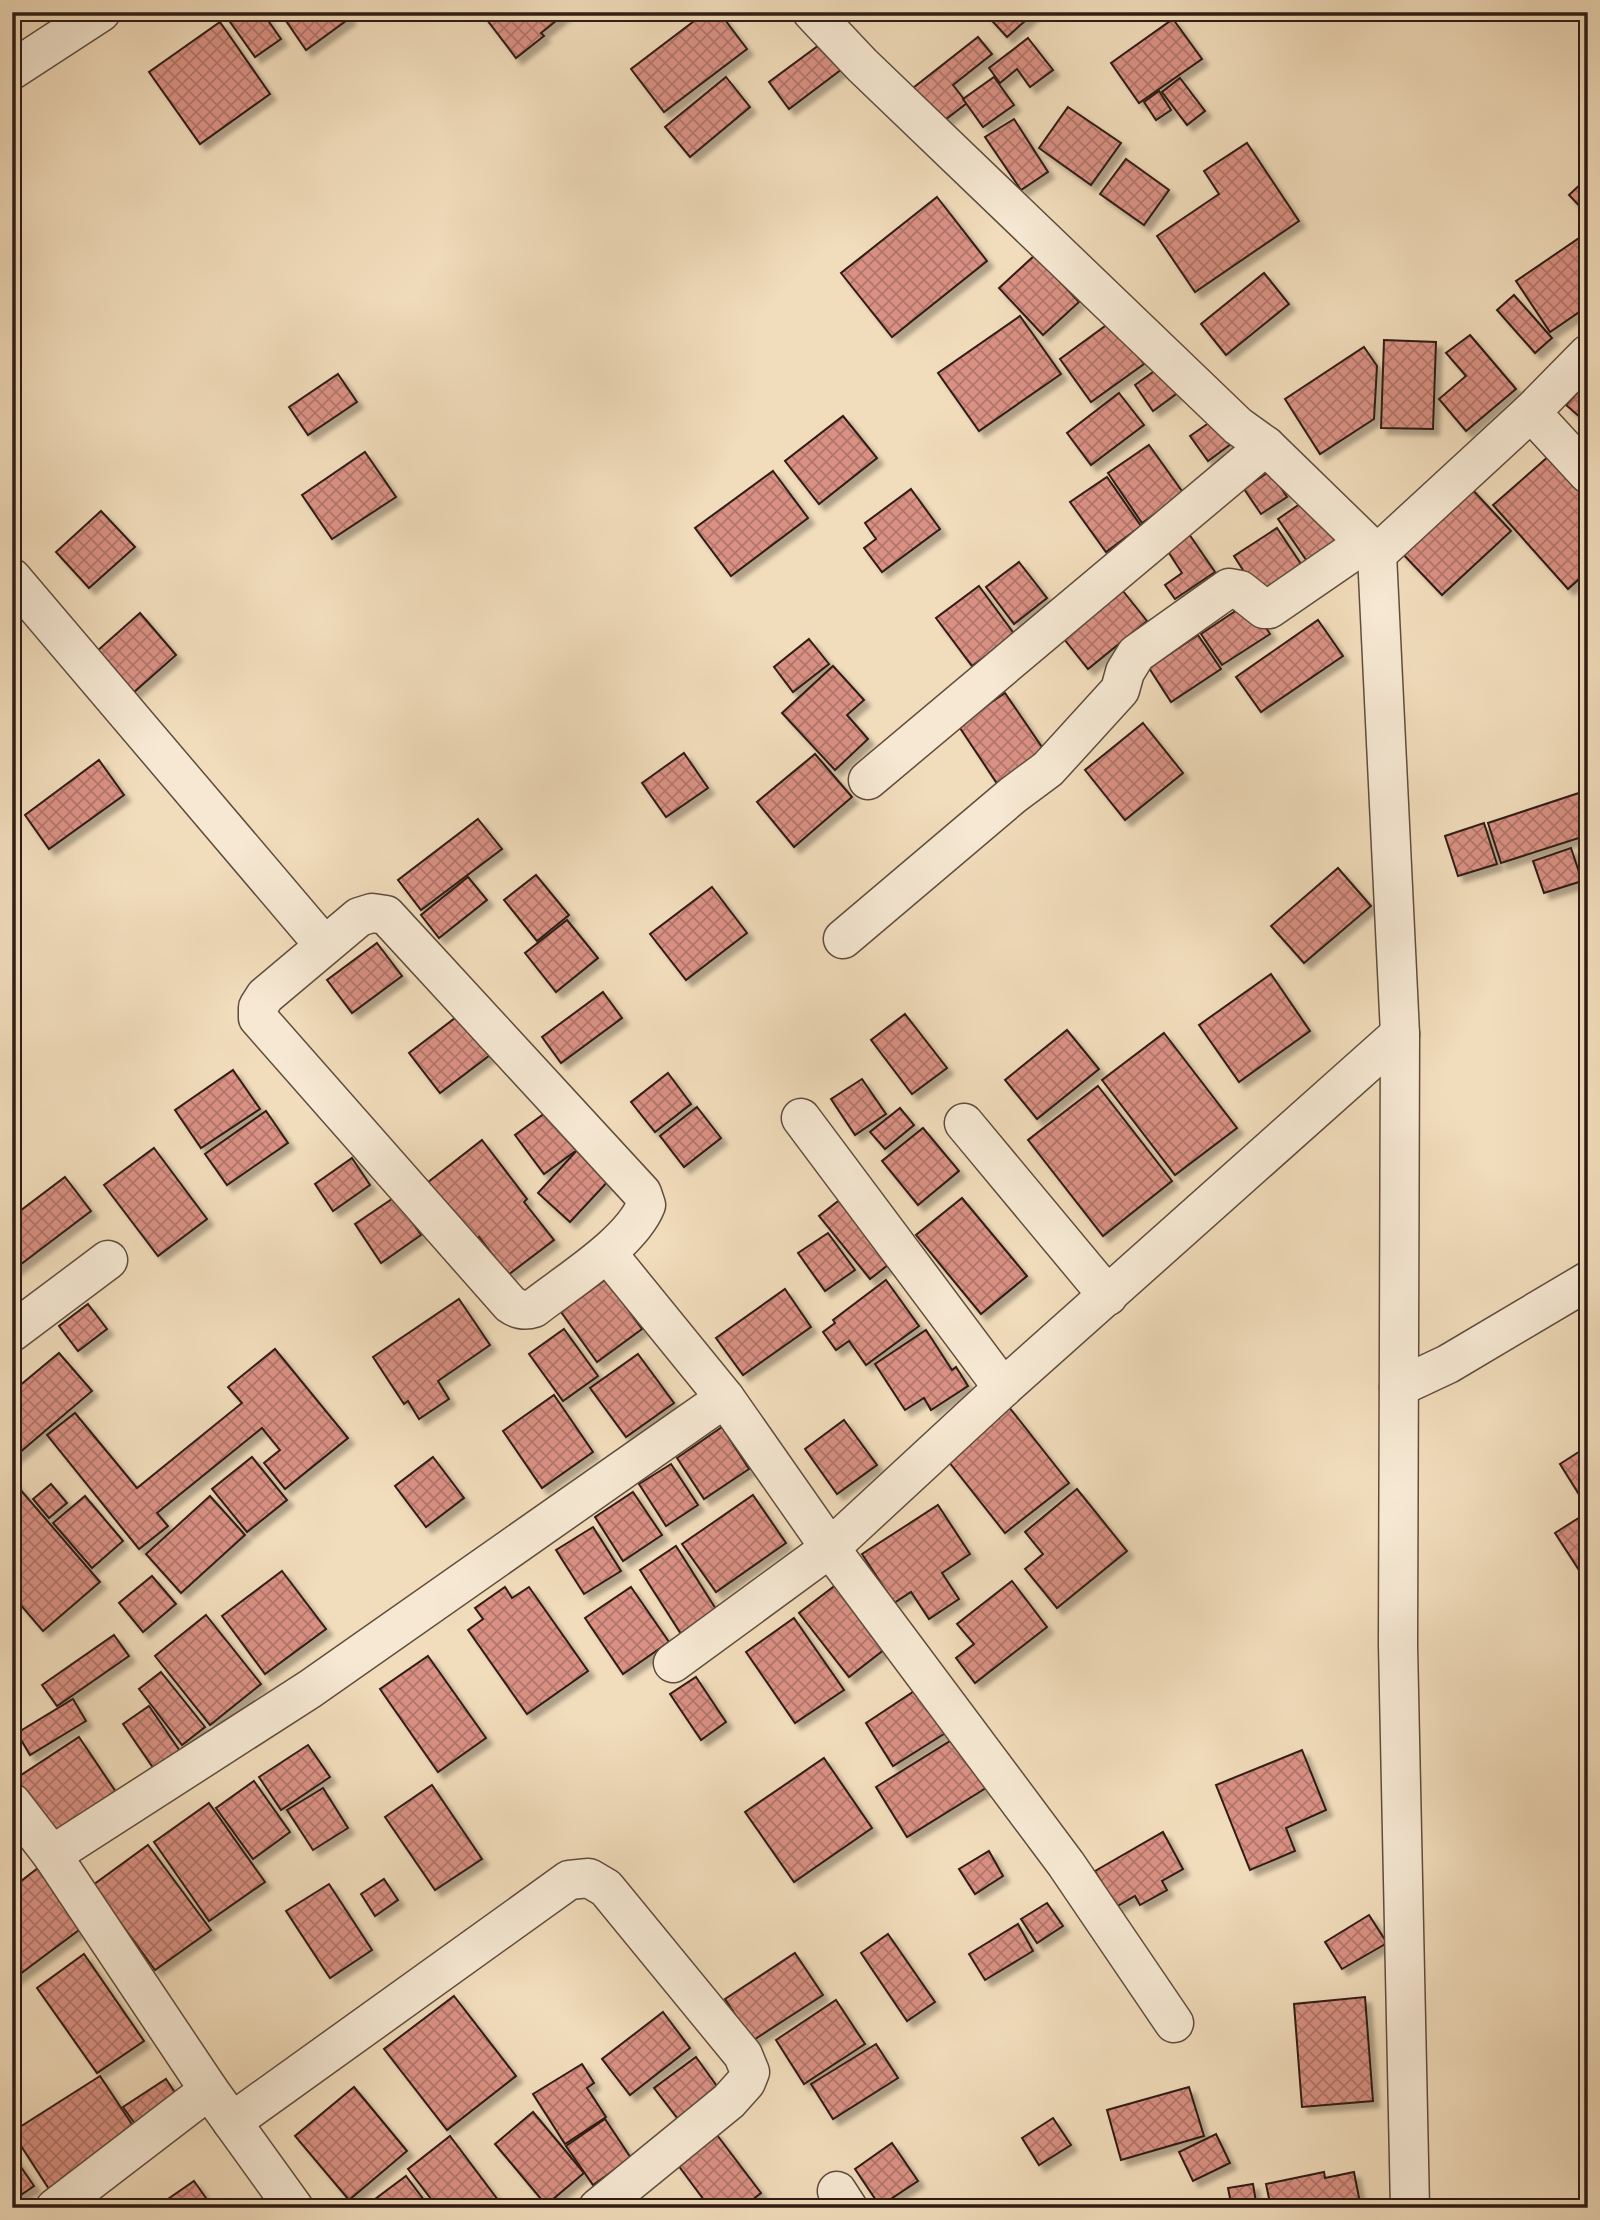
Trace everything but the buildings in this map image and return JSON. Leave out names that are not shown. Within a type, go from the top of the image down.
[{"type":"street","points":[[12,70],[101,12]]},
{"type":"street","points":[[812,12],[862,65],[1238,426],[1266,446],[1371,549],[1401,1034],[1398,1645],[1410,2208]]},
{"type":"street","points":[[843,939],[1013,794],[1048,769],[1120,690],[1125,673],[1136,654],[1229,588],[1240,590],[1265,610],[1269,610],[1371,549],[1531,412],[1588,354]]},
{"type":"street","points":[[1531,412],[1588,474]]},
{"type":"street","points":[[868,780],[1266,446]]},
{"type":"street","points":[[12,578],[324,946]]},
{"type":"street","points":[[372,913],[386,915],[642,1193],[646,1205],[641,1217],[607,1253],[534,1308],[516,1309],[258,1018],[258,1007],[265,996],[359,917],[372,913]]},
{"type":"street","points":[[673,1663],[830,1548],[1003,1388],[1401,1034]]},
{"type":"street","points":[[801,1118],[1003,1388]]},
{"type":"street","points":[[964,1123],[1108,1297]]},
{"type":"street","points":[[607,1253],[725,1398],[830,1548],[1066,1864],[1174,2023]]},
{"type":"street","points":[[12,1332],[108,1259]]},
{"type":"street","points":[[1399,1387],[1448,1364],[1588,1281]]},
{"type":"street","points":[[52,1855],[310,1689],[725,1398]]},
{"type":"street","points":[[12,1803],[52,1855],[209,2090],[294,2208]]},
{"type":"street","points":[[232,2122],[569,1880],[589,1878],[606,1888],[743,2056],[750,2072],[746,2082],[729,2101],[598,2208]]},
{"type":"street","points":[[55,2208],[209,2090]]}]
